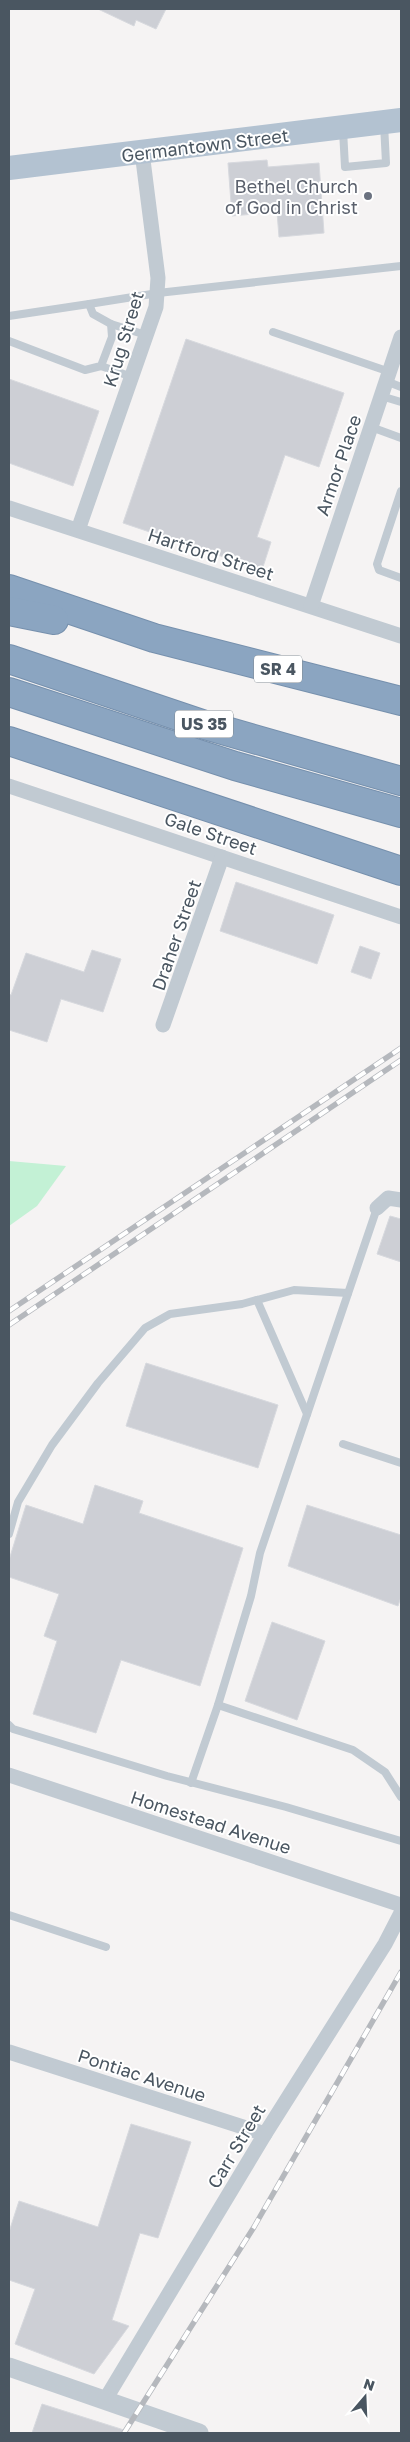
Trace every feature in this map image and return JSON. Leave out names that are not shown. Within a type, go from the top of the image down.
[{"type":"highway","points":[[9,588],[154,638]]},
{"type":"highway","name":"SR 4","points":[[9,611],[154,638],[401,700]]},
{"type":"highway","name":"US 35","points":[[9,659],[205,725],[401,781]]},
{"type":"highway","name":"US 35","points":[[9,692],[235,766],[401,813]]},
{"type":"highway","points":[[10,741],[401,871]]},
{"type":"main road","name":"Germantown Street","points":[[9,168],[393,121]]},
{"type":"street","name":"Krug Street","points":[[78,530],[132,377],[158,293],[142,152]]},
{"type":"street","name":"Armor Place","points":[[311,606],[401,337]]},
{"type":"street","name":"Hartford Street","points":[[9,508],[401,636]]},
{"type":"street","name":"Gale Street","points":[[9,786],[401,917]]},
{"type":"street","name":"Draher Street","points":[[163,1025],[222,857]]},
{"type":"street","points":[[377,1208],[388,1198],[401,1200]]},
{"type":"street","name":"Homestead Avenue","points":[[9,1775],[401,1905]]},
{"type":"street","name":"Carr Street","points":[[105,2400],[265,2134],[385,1944],[401,1913]]},
{"type":"street","name":"Pontiac Avenue","points":[[9,2052],[265,2134]]},
{"type":"street","points":[[9,2367],[199,2433]]},
{"type":"lane","points":[[342,128],[345,167],[386,163],[393,121]]},
{"type":"lane","points":[[9,316],[158,293],[401,266]]},
{"type":"lane","points":[[89,304],[93,314],[110,324],[146,335]]},
{"type":"lane","points":[[101,366],[112,337],[110,324]]},
{"type":"lane","points":[[273,332],[386,383],[401,387]]},
{"type":"lane","points":[[9,341],[85,370],[101,366],[132,377]]},
{"type":"lane","points":[[386,383],[401,402]]},
{"type":"lane","points":[[371,428],[401,438]]},
{"type":"lane","points":[[401,491],[377,564],[379,570],[401,578]]},
{"type":"lane","points":[[191,1783],[218,1705],[251,1596],[260,1553],[377,1208]]},
{"type":"lane","points":[[9,1534],[18,1502],[52,1445],[98,1383],[145,1328],[170,1314],[257,1300],[294,1290],[348,1293]]},
{"type":"lane","points":[[257,1300],[307,1414]]},
{"type":"lane","points":[[342,1444],[401,1463]]},
{"type":"lane","points":[[218,1705],[353,1750],[373,1761],[385,1772],[401,1797]]},
{"type":"lane","points":[[9,1725],[12,1729],[91,1754],[191,1783],[286,1807],[401,1841]]},
{"type":"lane","points":[[9,1914],[106,1947]]},
{"type":"green space","points":[[9,1161],[66,1166],[37,1206],[9,1226]]},
{"type":"building","points":[[98,9],[166,9],[156,29],[136,20],[134,26]]},
{"type":"building","points":[[267,160],[268,167],[319,163],[324,233],[279,237],[277,212],[232,216],[228,163]]},
{"type":"building","points":[[186,339],[344,393],[319,467],[285,455],[257,537],[271,542],[262,570],[123,523]]},
{"type":"building","points":[[9,379],[99,411],[73,486],[9,463]]},
{"type":"building","points":[[236,882],[334,915],[317,964],[220,931]]},
{"type":"building","points":[[360,946],[380,953],[371,979],[351,972]]},
{"type":"building","points":[[92,950],[121,959],[103,1012],[61,999],[47,1042],[9,1030],[9,994],[11,995],[26,953],[84,972]]},
{"type":"building","points":[[390,1216],[401,1219],[401,1262],[377,1254]]},
{"type":"building","points":[[146,1363],[278,1405],[258,1468],[126,1426]]},
{"type":"building","points":[[95,1485],[143,1501],[139,1513],[243,1548],[200,1686],[121,1660],[96,1733],[33,1714],[57,1641],[44,1636],[59,1594],[9,1577],[9,1560],[26,1505],[83,1524]]},
{"type":"building","points":[[307,1505],[401,1535],[401,1597],[398,1606],[288,1566]]},
{"type":"building","points":[[272,1622],[325,1641],[297,1720],[245,1701]]},
{"type":"building","points":[[131,2124],[191,2142],[158,2238],[140,2233],[112,2320],[129,2326],[94,2374],[15,2344],[35,2289],[9,2280],[9,2232],[19,2201],[98,2227]]},
{"type":"building","points":[[42,2404],[124,2430],[124,2433],[32,2433]]},
{"type":"railway","points":[[9,1311],[401,1048]]},
{"type":"railway","points":[[9,1325],[401,1060]]},
{"type":"railway","points":[[124,2433],[254,2227],[401,1972]]},
{"type":"place","name":"Bethel Church of God in Christ","points":[[368,196]]}]
